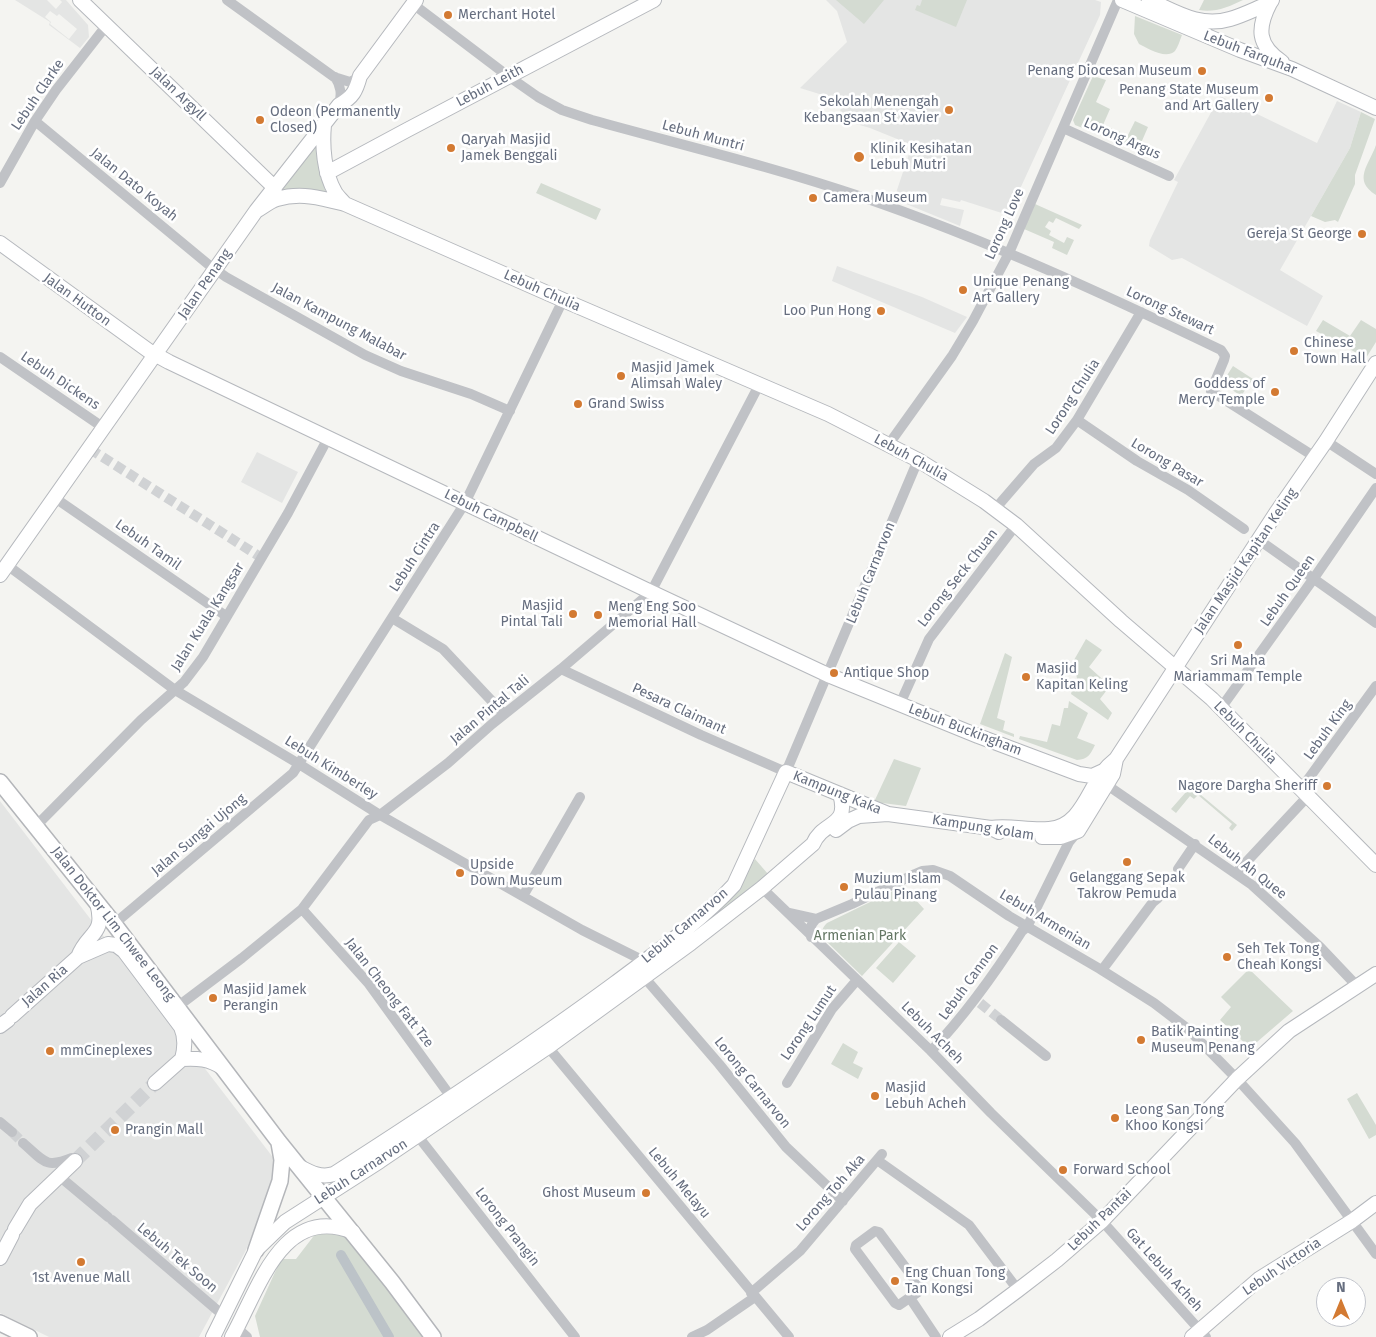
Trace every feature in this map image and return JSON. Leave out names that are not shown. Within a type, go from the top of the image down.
[{"type":"main road","name":"Jalan Argyll","points":[[80,0],[275,188]]},
{"type":"main road","name":"Lebuh Leith","points":[[328,173],[654,0]]},
{"type":"main road","name":"Lebuh Farquhar","points":[[1122,0],[1240,50],[1292,69],[1376,108]]},
{"type":"main road","name":"Lebuh Farquhar","points":[[1149,0],[1203,22],[1222,21],[1245,14],[1271,1]]},
{"type":"main road","points":[[1271,1],[1262,18],[1262,41],[1274,56],[1292,69]]},
{"type":"main road","name":"Jalan Penang","points":[[4,570],[256,211],[339,105],[349,99],[359,85],[359,77],[414,2]]},
{"type":"main road","points":[[324,125],[324,152],[328,173],[335,192],[345,204]]},
{"type":"main road","name":"Lebuh Chulia","points":[[256,211],[276,199],[300,195],[345,204],[828,414],[918,460],[995,509],[1016,526],[1221,708],[1376,865]]},
{"type":"main road","name":"Jalan Hutton","points":[[0,243],[68,294],[156,355]]},
{"type":"main road","name":"Lebuh Campbell","points":[[156,355],[828,675]]},
{"type":"main road","name":"Jalan Masjid Kapitan Keling","points":[[991,828],[1001,826],[1048,829],[1064,825],[1077,814],[1103,771],[1116,759],[1259,540],[1326,442],[1376,363]]},
{"type":"main road","name":"Lebuh Buckingham","points":[[828,675],[978,736],[1079,774],[1092,776],[1103,771]]},
{"type":"main road","name":"Jalan Masjid Kapitan Keling","points":[[1078,831],[1113,774],[1116,759]]},
{"type":"main road","name":"Kampung Kaka","points":[[786,772],[888,814]]},
{"type":"main road","name":"Lebuh Carnarvon","points":[[299,1167],[316,1175],[334,1174],[535,1041],[681,933],[722,898],[734,885],[786,772]]},
{"type":"main road","name":"Jalan Doktor Lim Chwee Leong","points":[[0,782],[97,902],[279,1142],[410,1304],[433,1337]]},
{"type":"main road","name":"Lebuh Carnarvon","points":[[213,1337],[256,1250],[285,1222],[380,1161],[548,1047],[658,968],[762,888],[813,844],[816,838],[840,817],[843,809],[840,794]]},
{"type":"main road","name":"Lebuh Carnarvon","points":[[813,844],[822,842],[852,819],[867,815],[888,814]]},
{"type":"main road","name":"Kampung Kolam","points":[[888,814],[991,828],[1001,833],[1044,837],[1061,837],[1078,831]]},
{"type":"main road","name":"Jalan Ria","points":[[78,957],[82,947],[94,935],[100,925],[97,902]]},
{"type":"main road","name":"Jalan Ria","points":[[6,1021],[78,957],[108,944],[116,945],[124,951],[182,1027],[185,1048],[182,1059]]},
{"type":"main road","name":"Lebuh Pantai","points":[[950,1337],[979,1319],[1018,1290],[1057,1260],[1102,1221],[1237,1079],[1290,1031],[1376,974]]},
{"type":"main road","points":[[156,1083],[182,1059],[206,1059],[223,1068]]},
{"type":"main road","points":[[256,1250],[280,1181],[282,1160],[279,1142]]},
{"type":"main road","points":[[0,1258],[30,1204],[74,1159]]},
{"type":"main road","name":"Lebuh Victoria","points":[[1199,1335],[1263,1276],[1352,1221],[1376,1203]]},
{"type":"main road","name":"Lebuh Carnarvon","points":[[239,1334],[272,1260],[284,1244],[304,1232],[328,1226],[339,1227],[353,1232]]},
{"type":"main road","points":[[0,1323],[29,1337]]},
{"type":"street","points":[[227,0],[334,76],[350,82],[359,77]]},
{"type":"street","name":"Lorong Love","points":[[889,444],[952,356],[1009,253],[1118,0]]},
{"type":"street","name":"Lebuh Muntri","points":[[414,2],[508,76],[562,110],[812,181],[923,219],[1009,253]]},
{"type":"street","name":"Lebuh Clarke","points":[[0,183],[56,90],[106,26]]},
{"type":"street","points":[[334,76],[341,88],[339,105]]},
{"type":"street","name":"Jalan Dato Koyah","points":[[35,122],[215,270]]},
{"type":"street","name":"Lorong Argus","points":[[1063,128],[1169,176]]},
{"type":"street","name":"Lorong Stewart","points":[[1009,253],[1221,350],[1225,356],[1211,391],[1315,457]]},
{"type":"street","name":"Jalan Kampung Malabar","points":[[215,270],[365,355],[402,371],[471,394],[510,411]]},
{"type":"street","name":"Lebuh Cintra","points":[[299,764],[465,503],[563,300]]},
{"type":"street","name":"Lorong Chulia","points":[[995,509],[1034,464],[1056,448],[1077,420],[1141,312]]},
{"type":"street","name":"Lebuh Dickens","points":[[0,357],[104,428]]},
{"type":"street","name":"Jalan Pintal Tali","points":[[177,1007],[242,958],[302,909],[369,820],[380,815],[448,763],[651,592],[759,384]]},
{"type":"street","name":"Lorong Pasar","points":[[1077,420],[1136,461],[1188,490],[1244,529]]},
{"type":"street","name":"Jalan Kuala Kangsar","points":[[35,827],[141,720],[184,682],[202,657],[288,514],[328,438]]},
{"type":"street","points":[[1326,442],[1376,474]]},
{"type":"street","name":"Lebuh Carnarvon","points":[[786,772],[918,460]]},
{"type":"street","name":"Lebuh Queen","points":[[1221,708],[1376,488]]},
{"type":"street","name":"Lebuh Tamil","points":[[55,498],[226,616]]},
{"type":"street","name":"Lorong Seck Chuan","points":[[900,704],[929,639],[1016,526]]},
{"type":"street","points":[[1259,540],[1376,623]]},
{"type":"street","name":"Lebuh Kimberley","points":[[4,570],[175,690],[380,815],[582,930],[658,968]]},
{"type":"street","points":[[392,618],[443,649],[504,714]]},
{"type":"street","name":"Pesara Claimant","points":[[561,669],[701,735],[786,772]]},
{"type":"street","name":"Lebuh King","points":[[1236,873],[1304,792],[1376,686]]},
{"type":"street","name":"Jalan Sungai Ujong","points":[[114,924],[290,776],[299,764]]},
{"type":"street","name":"Lebuh Ah Quee","points":[[1107,785],[1236,873],[1292,920],[1357,986]]},
{"type":"street","points":[[522,896],[580,796]]},
{"type":"street","name":"Jalan Masjid Kapitan Keling","points":[[1027,927],[1069,842],[1078,831]]},
{"type":"street","points":[[1178,869],[1195,844]]},
{"type":"street","name":"Lebuh Armenian","points":[[816,919],[914,874],[928,870],[950,876],[1027,927],[1102,970],[1154,1003],[1188,1028],[1295,1143],[1376,1254]]},
{"type":"street","name":"Lebuh Acheh","points":[[762,888],[931,1051],[991,1113],[1102,1221]]},
{"type":"street","points":[[1102,970],[1152,902],[1158,898]]},
{"type":"street","name":"Jalan Cheong Fatt Tze","points":[[302,909],[369,984],[451,1097]]},
{"type":"street","points":[[786,911],[816,919]]},
{"type":"street","points":[[811,937],[811,924],[816,919]]},
{"type":"street","name":"Lebuh Cannon","points":[[931,1051],[978,1001],[1022,931],[1027,927]]},
{"type":"street","name":"Lorong Carnarvon","points":[[644,977],[786,1147],[843,1201]]},
{"type":"street","name":"Lorong Lumut","points":[[788,1083],[832,1009],[856,980]]},
{"type":"street","points":[[1001,1020],[1046,1056]]},
{"type":"street","name":"Lebuh Melayu","points":[[548,1047],[790,1337]]},
{"type":"street","points":[[0,1122],[12,1132]]},
{"type":"street","name":"Lorong Prangin","points":[[417,1135],[575,1337]]},
{"type":"street","points":[[23,1143],[49,1164],[74,1159]]},
{"type":"street","name":"Lorong Toh Aka","points":[[692,1337],[707,1330],[753,1295],[800,1251],[879,1157],[969,1225],[1018,1290]]},
{"type":"street","name":"Lebuh Tek Soon","points":[[59,1176],[224,1316]]},
{"type":"street","name":"Gat Lebuh Acheh","points":[[1102,1221],[1199,1335]]},
{"type":"street","points":[[873,1232],[879,1232],[919,1285],[920,1290],[910,1298],[901,1304],[896,1304],[856,1251],[856,1245],[873,1232]]},
{"type":"street","points":[[910,1298],[936,1337]]},
{"type":"shaded area","points":[[15,0],[47,0],[56,9],[62,2],[60,0],[66,0],[88,25],[89,37],[80,48],[49,25],[50,22]],"holes":[[[50,11],[57,16],[59,14],[77,29],[69,39],[50,24],[51,22],[45,17]]]},
{"type":"shaded area","name":"Sekolah Menengah Kebangsaan St Xavier","points":[[826,0],[1095,0],[1101,2],[1100,15],[1008,215],[961,200],[960,202],[942,198],[940,205],[964,210],[960,226],[894,199],[912,145],[870,128],[839,119],[842,101],[800,88],[847,42],[837,11]]},
{"type":"shaded area","points":[[1220,96],[1317,143],[1337,101],[1361,112],[1350,148],[1280,270],[1323,296],[1307,326],[1182,258],[1172,260],[1149,246],[1150,240],[1178,182],[1174,180]]},
{"type":"shaded area","points":[[837,266],[922,297],[967,317],[955,333],[832,281]]},
{"type":"shaded area","points":[[257,452],[298,472],[282,503],[241,482]]},
{"type":"shaded area","points":[[0,801],[275,1160],[275,1178],[246,1250],[199,1337],[49,1337],[0,1313]]},
{"type":"green space","points":[[836,0],[884,0],[864,24]]},
{"type":"green space","points":[[922,0],[967,0],[956,27],[915,10],[917,5],[920,6]]},
{"type":"green space","points":[[1204,0],[1243,0],[1221,9],[1199,10]]},
{"type":"green space","points":[[1135,16],[1182,35],[1175,51],[1162,54],[1139,44],[1134,34]]},
{"type":"green space","points":[[1093,76],[1106,80],[1096,102],[1110,109],[1103,125],[1128,135],[1135,121],[1148,127],[1138,150],[1075,125],[1073,120]]},
{"type":"green space","points":[[1361,112],[1375,119],[1355,175],[1355,184],[1338,222],[1335,220],[1325,222],[1311,216],[1350,148]]},
{"type":"green space","points":[[315,145],[318,145],[321,176],[326,193],[283,194],[279,190]]},
{"type":"green space","points":[[1376,145],[1376,195],[1365,184],[1364,172]]},
{"type":"green space","points":[[541,183],[601,209],[596,220],[536,193]]},
{"type":"green space","points":[[1035,204],[1082,225],[1079,229],[1056,218],[1053,223],[1049,221],[1045,227],[1051,231],[1049,235],[1064,243],[1067,237],[1074,240],[1067,255],[1052,248],[1054,242],[1024,229]]},
{"type":"green space","points":[[1323,320],[1350,336],[1361,320],[1376,329],[1376,342],[1366,358],[1316,331]]},
{"type":"green space","points":[[1233,366],[1253,379],[1241,396],[1222,383]]},
{"type":"green space","points":[[1086,639],[1102,650],[1089,667],[1110,686],[1100,699],[1112,713],[1108,720],[1071,694],[1074,682],[1077,679],[1074,660]]},
{"type":"green space","points":[[1005,653],[1012,657],[997,718],[1005,721],[1003,730],[1014,734],[1014,737],[980,724]]},
{"type":"green space","points":[[1069,701],[1088,713],[1077,738],[1095,745],[1090,754],[1077,760],[1019,739],[1020,736],[1047,742],[1052,724],[1060,726],[1064,708],[1068,708]]},
{"type":"green space","points":[[894,759],[921,768],[906,806],[874,802]]},
{"type":"green space","points":[[1190,789],[1195,790],[1237,825],[1232,831],[1229,828],[1232,824],[1198,795],[1194,799],[1190,796],[1176,813],[1171,809]]},
{"type":"green space","points":[[755,859],[768,874],[704,928],[702,926],[717,911]]},
{"type":"green space","name":"Armenian Park","points":[[903,886],[924,909],[862,976],[822,937],[824,926]]},
{"type":"green space","points":[[899,942],[916,956],[893,983],[876,968]]},
{"type":"green space","points":[[1249,969],[1293,1011],[1250,1048],[1220,1020],[1231,1007],[1221,997]]},
{"type":"green space","points":[[843,1043],[858,1052],[853,1063],[863,1068],[858,1079],[831,1064]]},
{"type":"green space","points":[[1357,1093],[1376,1125],[1376,1135],[1369,1139],[1347,1099]]},
{"type":"green space","points":[[327,1229],[347,1238],[427,1337],[260,1337],[255,1316],[281,1259],[296,1259],[316,1233]]},
{"type":"waterway","points":[[341,1255],[389,1337]]},
{"type":"tunnel","points":[[90,449],[262,558]]},
{"type":"tunnel","points":[[980,1003],[1001,1020]]},
{"type":"tunnel","points":[[75,1161],[155,1083]]},
{"type":"tunnel","points":[[12,1132],[23,1143]]},
{"type":"place","name":"Merchant Hotel","points":[[448,15]]},
{"type":"place","name":"Penang Diocesan Museum","points":[[1202,71]]},
{"type":"place","name":"Penang State Museum and Art Gallery","points":[[1269,98]]},
{"type":"place","name":"Sekolah Menengah Kebangsaan St Xavier","points":[[949,110]]},
{"type":"place","name":"Odeon (Permanently Closed)","points":[[260,120]]},
{"type":"place","name":"Qaryah Masjid Jamek Benggali","points":[[451,148]]},
{"type":"place","name":"Klinik Kesihatan Lebuh Mutri","points":[[859,157]]},
{"type":"place","name":"Camera Museum","points":[[813,198]]},
{"type":"place","name":"Gereja St George","points":[[1362,234]]},
{"type":"place","name":"Unique Penang Art Gallery","points":[[963,290]]},
{"type":"place","name":"Loo Pun Hong","points":[[881,311]]},
{"type":"place","name":"Chinese Town Hall","points":[[1294,351]]},
{"type":"place","name":"Masjid Jamek Alimsah Waley","points":[[621,376]]},
{"type":"place","name":"Goddess of Mercy Temple","points":[[1275,392]]},
{"type":"place","name":"Grand Swiss","points":[[578,404]]},
{"type":"place","name":"Masjid Pintal Tali","points":[[573,614]]},
{"type":"place","name":"Meng Eng Soo Memorial Hall","points":[[598,615]]},
{"type":"place","name":"Sri Maha Mariammam Temple","points":[[1238,645]]},
{"type":"place","name":"Antique Shop","points":[[834,673]]},
{"type":"place","name":"Masjid Kapitan Keling","points":[[1026,677]]},
{"type":"place","name":"Nagore Dargha Sheriff","points":[[1327,786]]},
{"type":"place","name":"Gelanggang Sepak Takrow Pemuda","points":[[1127,862]]},
{"type":"place","name":"Upside Down Museum","points":[[460,873]]},
{"type":"place","name":"Muzium Islam Pulau Pinang","points":[[844,887]]},
{"type":"place","name":"Seh Tek Tong Cheah Kongsi","points":[[1227,957]]},
{"type":"place","name":"Masjid Jamek Perangin","points":[[213,998]]},
{"type":"place","name":"Batik Painting Museum Penang","points":[[1141,1040]]},
{"type":"place","name":"mmCineplexes","points":[[50,1051]]},
{"type":"place","name":"Masjid Lebuh Acheh","points":[[875,1096]]},
{"type":"place","name":"Leong San Tong Khoo Kongsi","points":[[1115,1118]]},
{"type":"place","name":"Prangin Mall","points":[[115,1130]]},
{"type":"place","name":"Forward School","points":[[1063,1170]]},
{"type":"place","name":"Ghost Museum","points":[[646,1193]]},
{"type":"place","name":"1st Avenue Mall","points":[[81,1262]]},
{"type":"place","name":"Eng Chuan Tong Tan Kongsi","points":[[895,1281]]}]
